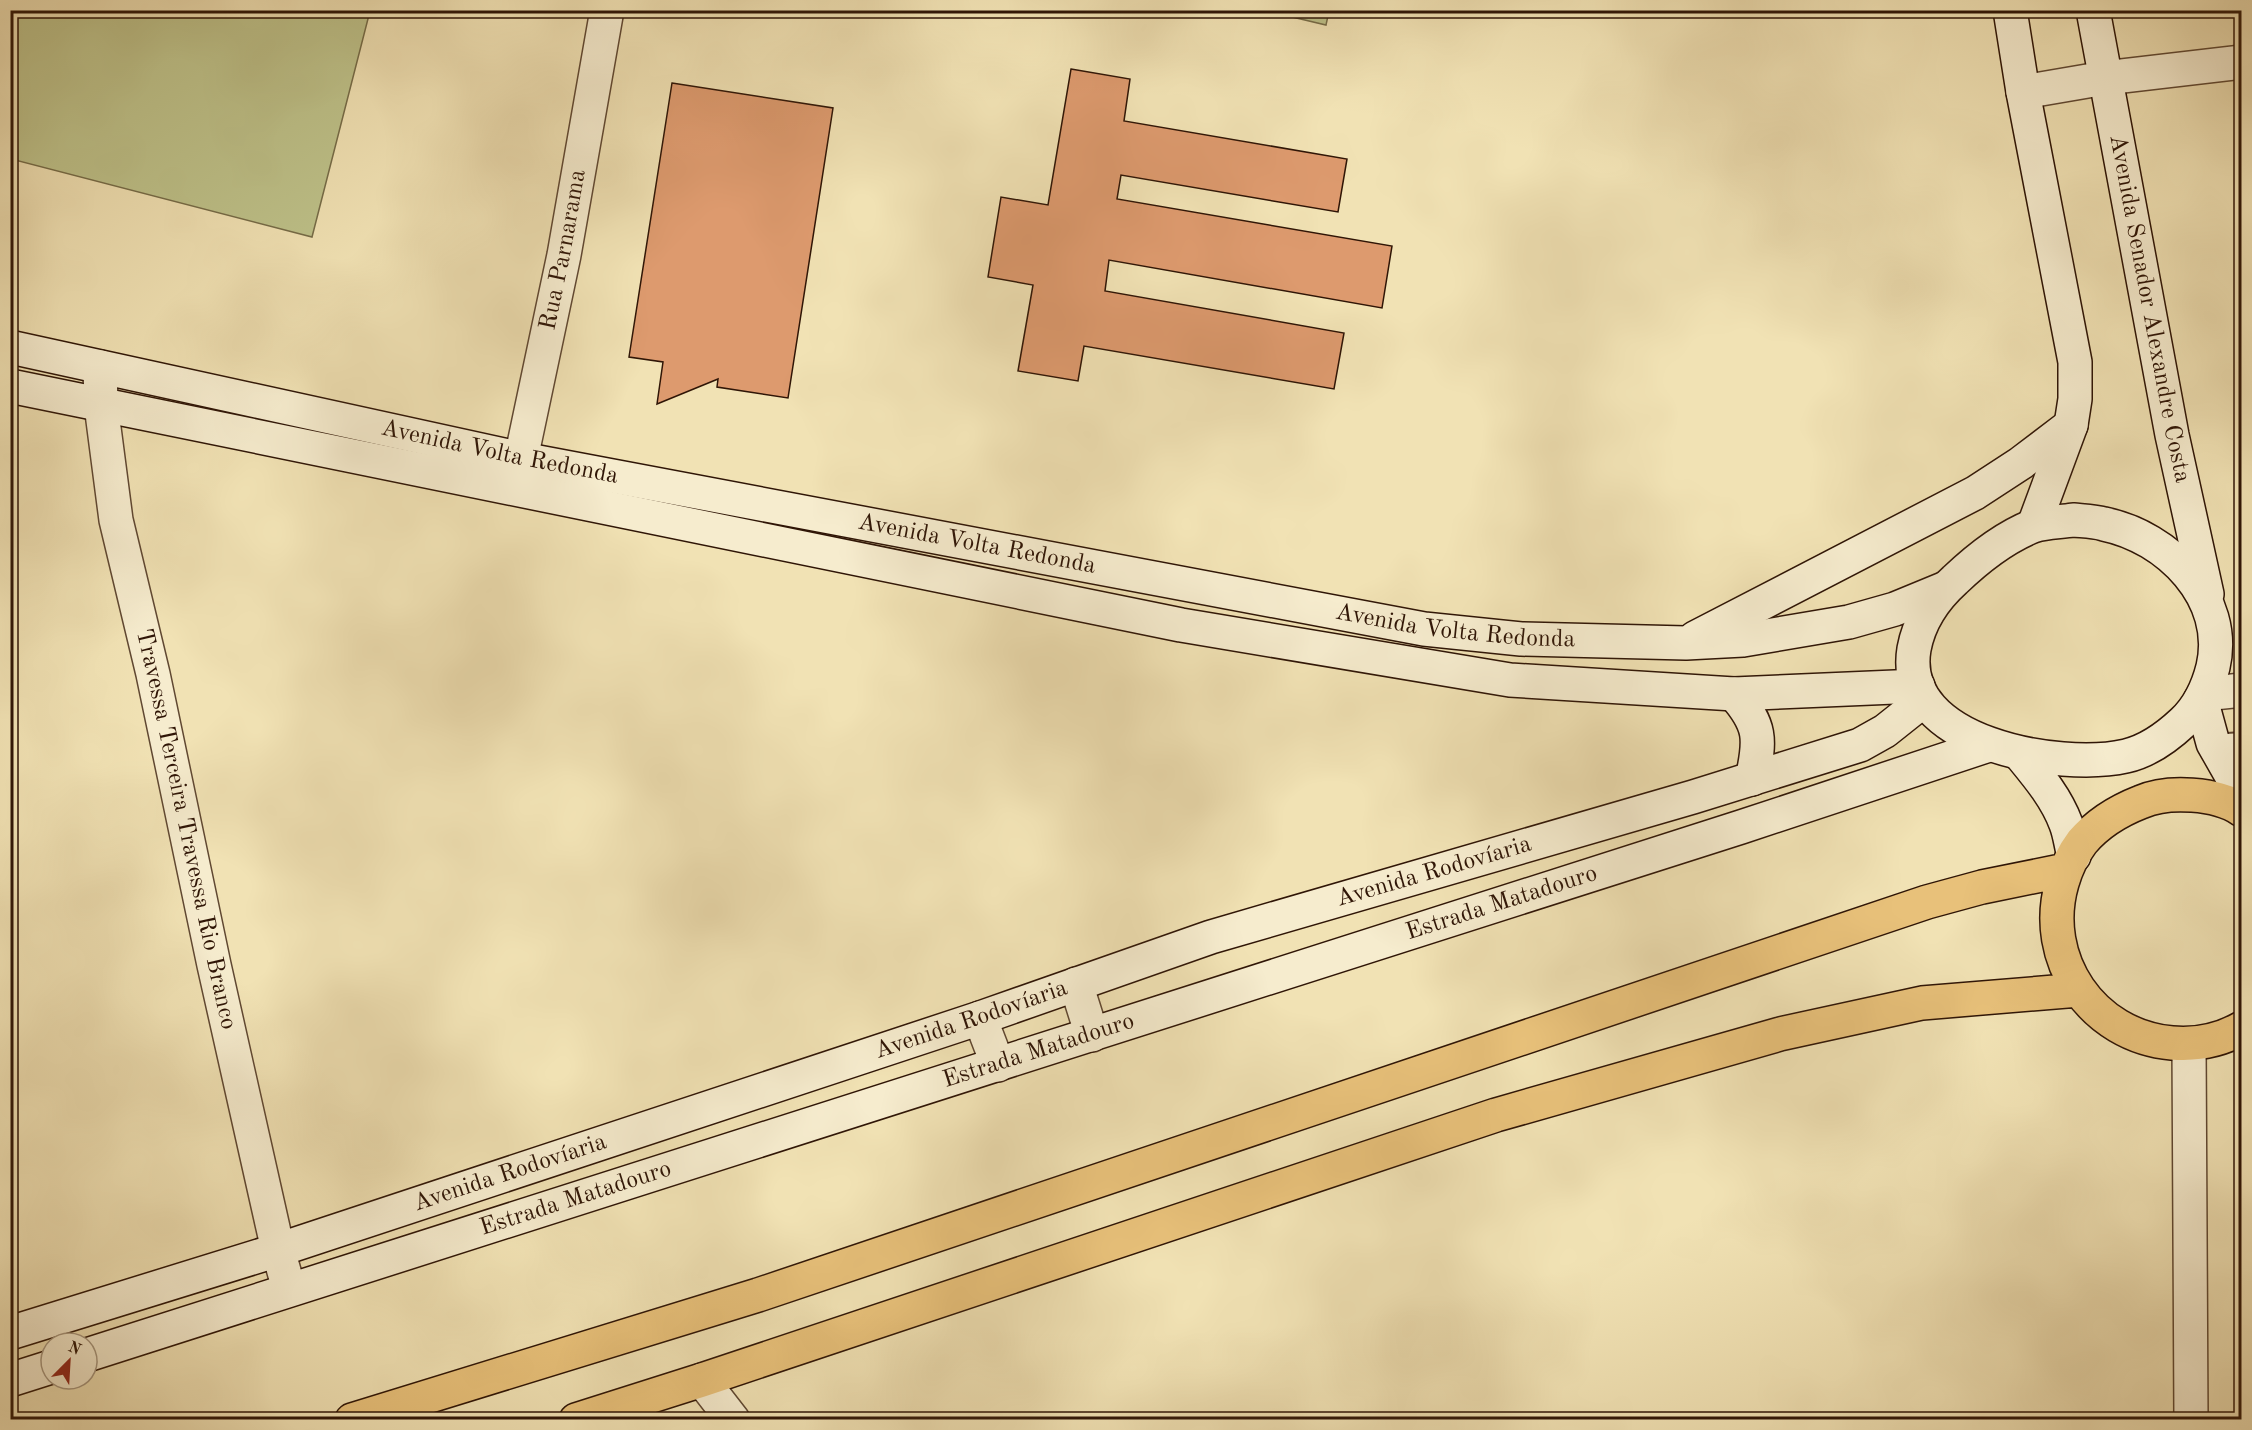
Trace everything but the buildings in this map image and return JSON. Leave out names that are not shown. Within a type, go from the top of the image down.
[{"type":"highway","points":[[2241,810],[2235,806],[2194,794],[2152,797],[2113,813],[2081,843],[2070,863],[2057,900],[2056,932],[2064,962],[2079,990],[2099,1014],[2127,1031],[2157,1042],[2189,1044],[2229,1036],[2241,1028]]},
{"type":"highway","points":[[352,1419],[758,1295],[1927,902],[2070,863]]},
{"type":"highway","points":[[576,1419],[702,1380],[1496,1115],[1780,1034],[1922,1003],[2079,990]]},
{"type":"street","name":"Rua Parnarama","points":[[518,474],[564,255],[607,10]]},
{"type":"street","points":[[2010,10],[2023,92],[2075,362],[2075,399],[2071,425],[2034,525]]},
{"type":"street","name":"Avenida Senador Alexandre Costa","points":[[2093,10],[2172,435],[2216,635],[2216,654],[2202,696],[2188,718],[2153,746],[2128,756],[2100,760],[2061,760],[2004,749],[1958,729],[1939,715],[1921,693],[1912,662],[1917,636],[1928,612],[1946,588],[1995,546],[2034,525],[2073,520],[2105,524],[2133,533],[2158,546],[2181,566],[2196,583],[2209,607]]},
{"type":"street","points":[[2023,92],[2105,78],[2241,62]]},
{"type":"street","name":"Avenida Volta Redonda","points":[[10,347],[100,367],[518,474],[1228,633],[1510,680],[1734,694],[1921,693]]},
{"type":"street","name":"Travessa Terceira Travessa Rio Branco","points":[[100,367],[101,405],[116,520],[153,674],[214,965],[278,1250],[289,1289]]},
{"type":"street","name":"Avenida Volta Redonda","points":[[10,386],[101,405],[1424,629],[1521,639],[1686,643],[1743,640],[1849,622],[1895,609],[1946,588]]},
{"type":"street","points":[[1686,643],[1975,493],[2021,463],[2071,425]]},
{"type":"street","points":[[2241,690],[2202,696],[2227,742],[2241,794]]},
{"type":"street","name":"Avenida Rodovíaria","points":[[10,1333],[278,1250],[980,1018],[1211,938],[1860,746],[1885,730],[1921,693]]},
{"type":"street","points":[[1734,694],[1748,710],[1756,725],[1758,735],[1752,779]]},
{"type":"street","name":"Avenida Senador Alexandre Costa","points":[[2004,749],[2041,779],[2055,801],[2066,824],[2070,863]]},
{"type":"street","name":"Estrada Matadouro","points":[[99,1351],[1730,831],[2004,749]]},
{"type":"street","points":[[1076,984],[1092,1035]]},
{"type":"street","points":[[980,1018],[998,1065]]},
{"type":"street","points":[[2189,1044],[2191,1419]]},
{"type":"street","points":[[10,1380],[39,1371]]},
{"type":"street","points":[[702,1380],[733,1419]]},
{"type":"green space","points":[[10,11],[370,11],[312,237],[11,159]]},
{"type":"green space","points":[[1267,11],[1329,11],[1326,25]]}]
